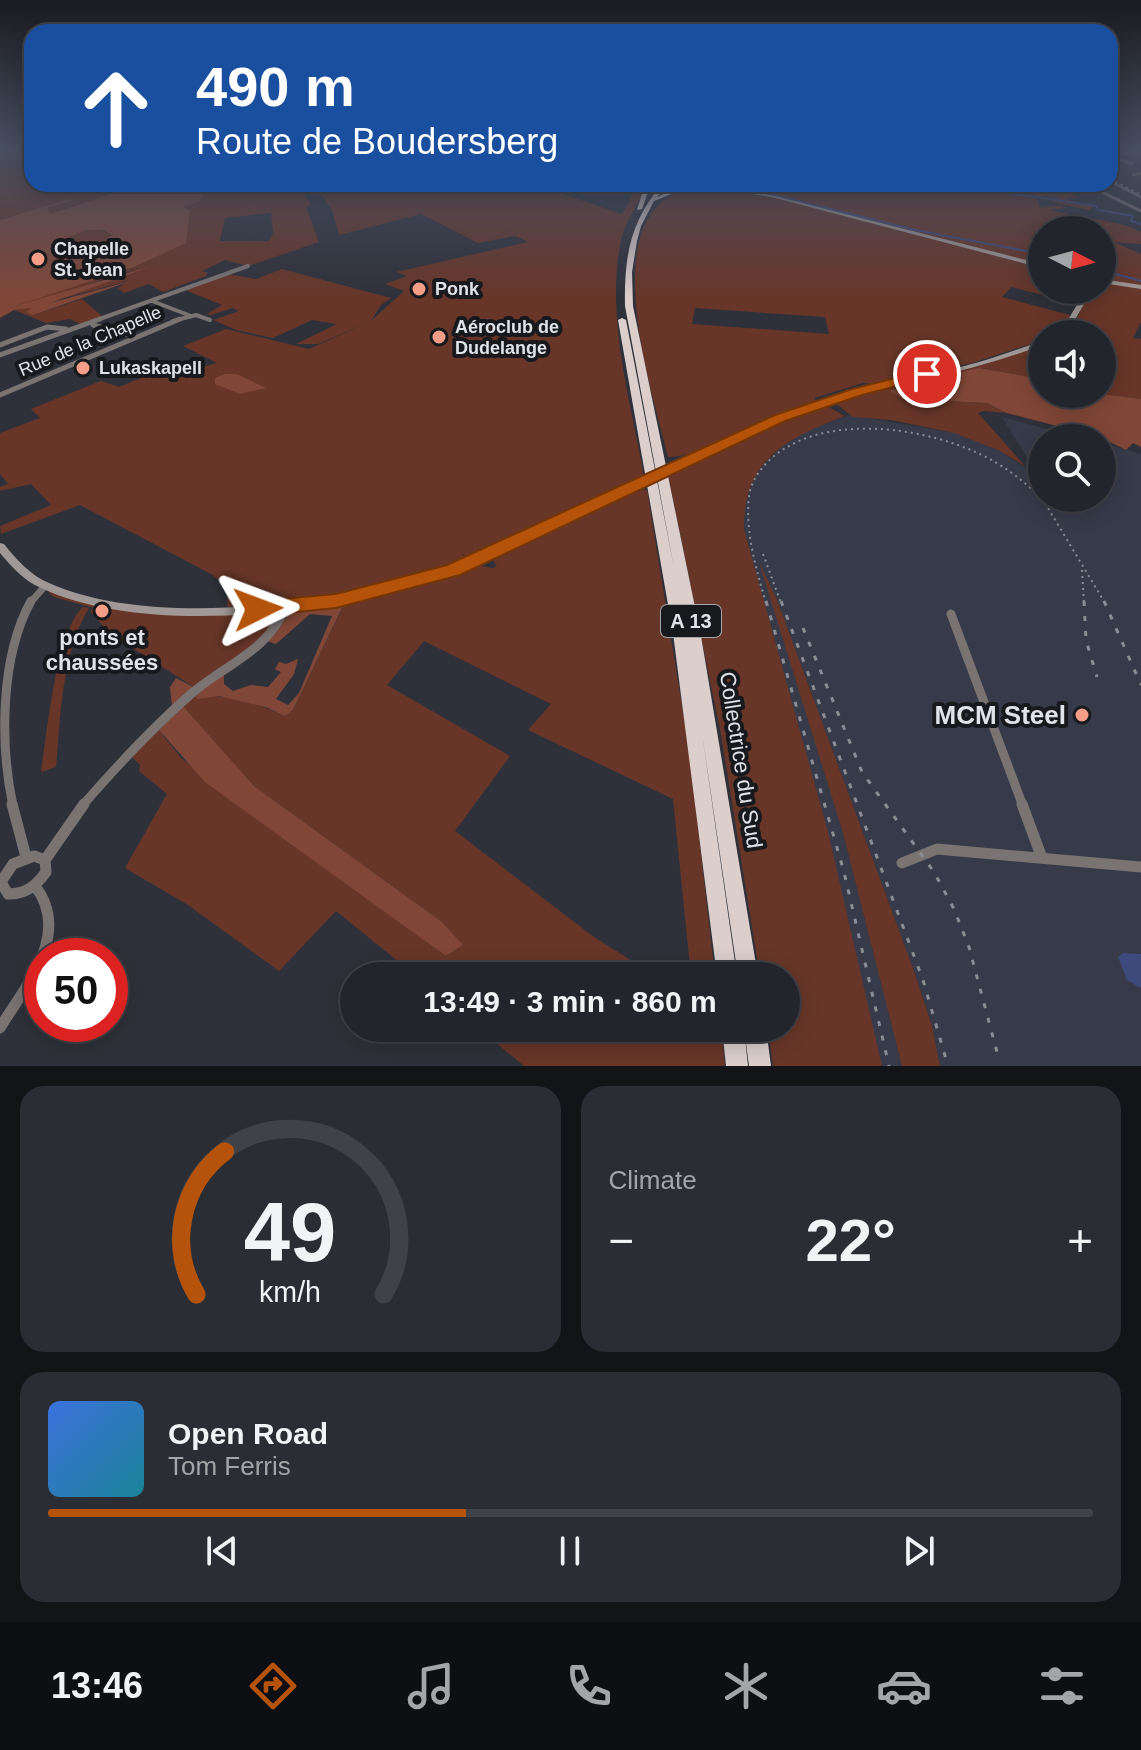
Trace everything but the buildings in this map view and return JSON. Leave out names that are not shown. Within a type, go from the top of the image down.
[{"type":"highway","name":"A 13","points":[[642,210],[645,199]]},
{"type":"highway","name":"Collectrice du Sud","points":[[651,199],[624,248],[620,306],[680,633],[725,962]]},
{"type":"highway","points":[[642,210],[659,199]]},
{"type":"highway","name":"Collectrice du Sud","points":[[642,210],[630,253],[629,306],[697,652],[746,962]]},
{"type":"highway","points":[[734,1042],[737,1066]]},
{"type":"highway","points":[[757,1042],[760,1066]]},
{"type":"main road","points":[[782,199],[1028,262]]},
{"type":"main road","points":[[1116,283],[1141,287]]},
{"type":"main road","points":[[0,546],[17,566],[45,586],[86,600],[135,608],[285,607],[354,597],[453,570],[702,454],[827,401],[1001,358],[1028,348]]},
{"type":"street","points":[[1116,199],[1141,211]]},
{"type":"street","points":[[0,355],[248,266]]},
{"type":"street","name":"Rue de la Chapelle","points":[[151,301],[191,316]]},
{"type":"street","name":"Rue de la Chapelle","points":[[0,395],[95,356],[133,336],[191,316],[204,316],[210,320]]},
{"type":"street","points":[[92,324],[133,336]]},
{"type":"street","points":[[0,345],[47,327],[70,330]]},
{"type":"street","points":[[26,857],[3,759],[3,693],[6,660],[16,623],[27,602],[45,586]]},
{"type":"street","points":[[45,860],[26,857],[2,876],[1,887],[8,894],[21,894],[35,886],[46,872],[45,860],[100,784],[180,704],[265,640],[278,627],[285,607]]},
{"type":"street","points":[[951,614],[1042,858]]},
{"type":"street","points":[[902,863],[937,849],[1141,867]]},
{"type":"street","points":[[0,1028],[45,947],[52,926],[47,898],[35,886]]},
{"type":"street","points":[[0,904],[8,894]]},
{"type":"shaded area","points":[[0,199],[96,199],[49,214],[46,209],[51,205],[0,220]]},
{"type":"shaded area","points":[[69,199],[75,200],[47,208],[50,214],[96,199],[201,199],[184,207],[190,211],[186,243],[134,267],[12,307],[152,266],[50,303],[134,280],[33,315],[26,312],[32,308],[14,310],[0,318],[0,220]],"holes":[[[86,230],[103,230],[112,235],[93,247],[49,245]]]},
{"type":"shaded area","points":[[201,199],[307,199],[311,205],[306,207],[319,242],[248,266],[225,260],[202,271],[208,273],[206,276],[163,292],[149,284],[124,293],[118,288],[128,281],[49,302],[144,266],[33,303],[11,306],[134,267],[183,208]],"holes":[[[271,213],[273,233],[269,241],[220,241],[225,218]]]},
{"type":"shaded area","points":[[324,199],[577,199],[622,214],[631,199],[640,199],[621,240],[616,299],[622,359],[644,477],[603,493],[604,497],[480,557],[471,558],[462,554],[467,562],[388,586],[290,604],[227,607],[228,586],[211,574],[80,505],[1,534],[0,526],[51,505],[31,484],[0,491],[0,487],[8,484],[0,474],[0,433],[40,418],[31,409],[101,381],[119,387],[146,376],[153,378],[182,363],[195,369],[217,363],[183,346],[226,329],[309,349],[369,322],[318,344],[296,344],[337,324],[312,320],[273,338],[236,330],[213,320],[239,311],[233,308],[207,314],[222,305],[183,289],[227,274],[256,279],[282,269],[391,298],[381,305],[371,321],[404,291],[385,284],[407,276],[396,272],[528,242],[515,236],[478,243],[421,214],[339,235],[332,210]]},
{"type":"shaded area","points":[[666,199],[778,199],[1028,263],[1028,291],[1011,287],[1002,297],[1070,315],[1069,320],[1028,320],[1028,345],[972,363],[875,384],[863,383],[814,398],[817,401],[718,443],[681,456],[668,457],[641,345],[636,301],[636,260],[645,225]],"holes":[[[695,308],[825,317],[829,334],[692,324]]]},
{"type":"shaded area","points":[[787,199],[1035,199],[1040,208],[1060,205],[1066,208],[1049,210],[1079,216],[1028,216],[1028,261]]},
{"type":"shaded area","points":[[1066,199],[1093,206],[1089,210],[1048,201]]},
{"type":"shaded area","points":[[1116,223],[1141,232],[1141,244],[1116,242]]},
{"type":"shaded area","points":[[99,229],[112,235],[93,247],[48,246],[75,232]]},
{"type":"shaded area","points":[[1116,243],[1141,254],[1141,286],[1116,283]]},
{"type":"shaded area","points":[[1116,285],[1141,288],[1141,322],[1133,338],[1141,339],[1141,399],[1116,396],[1116,320],[1076,320],[1084,304],[1116,304]]},
{"type":"shaded area","points":[[82,299],[102,316],[80,324],[70,319],[46,323],[14,310],[36,307],[33,315]]},
{"type":"shaded area","points":[[1028,350],[1028,377],[979,368],[893,388],[903,399],[987,403],[1007,413],[978,413],[1025,466],[998,450],[954,433],[891,420],[853,417],[835,403],[966,368]]},
{"type":"shaded area","points":[[979,368],[1028,377],[1028,408],[1116,408],[1116,396],[1141,399],[1141,447],[1133,443],[1126,450],[1116,445],[1116,424],[1049,424],[1007,413],[987,403],[903,399],[890,391],[913,382]]},
{"type":"shaded area","points":[[237,374],[266,388],[240,394],[215,384],[215,378]]},
{"type":"shaded area","points":[[823,404],[845,416],[805,433],[772,455],[751,485],[744,529],[828,832],[882,1066],[773,1066],[770,1042],[800,1042],[800,962],[758,962],[721,735],[668,474],[760,429]]},
{"type":"shaded area","points":[[849,415],[954,433],[999,450],[1028,470],[1028,512],[1116,512],[1116,447],[1141,454],[1141,1066],[940,1066],[932,1025],[914,971],[777,600],[762,569],[843,833],[902,1066],[882,1066],[744,529],[744,510],[756,471],[781,447],[806,431]]},
{"type":"shaded area","points":[[1002,417],[1028,424],[1028,459]]},
{"type":"shaded area","points":[[632,490],[647,490],[689,749],[713,962],[690,962],[673,799],[528,730],[551,704],[424,641],[387,685],[510,756],[455,831],[594,937],[634,962],[399,962],[336,911],[279,971],[188,905],[125,868],[167,794],[139,771],[140,765],[131,756],[159,730],[181,758],[446,956],[463,945],[442,922],[254,786],[180,704],[192,693],[247,702],[285,716],[293,710],[343,607],[291,612],[342,603],[343,606],[476,565],[493,568],[497,566],[491,558]]},
{"type":"shaded area","points":[[759,562],[777,600],[914,971],[932,1026],[940,1066],[902,1066],[843,833]]},
{"type":"shaded area","points":[[47,591],[97,606],[95,609],[108,613],[113,608],[241,612],[240,629],[252,629],[257,616],[248,616],[248,612],[276,611],[281,615],[275,627],[197,689],[109,633],[90,611],[94,608],[54,597]]},
{"type":"shaded area","points":[[343,606],[293,710],[285,716],[266,707],[219,696],[198,699],[192,694],[181,704],[254,786],[442,922],[463,945],[446,956],[205,782],[159,730],[173,715],[170,687],[176,678],[197,689],[224,675],[224,684],[233,691],[251,685],[268,687],[281,672],[275,669],[279,662],[286,664],[298,659],[294,674],[276,699],[288,705],[299,693],[332,616],[310,614],[276,644],[267,641],[291,612]]},
{"type":"shaded area","points":[[83,607],[89,608],[68,665],[56,767],[41,772],[59,660],[74,619]]},
{"type":"shaded area","points":[[495,1042],[722,1042],[725,1066],[524,1066]]},
{"type":"water","points":[[1123,953],[1141,954],[1141,988],[1127,980],[1118,957]]},
{"type":"waterway","points":[[789,199],[915,230],[1028,251]]},
{"type":"waterway","points":[[1048,199],[1096,206],[1098,210],[1133,216],[1131,221],[1141,224]]},
{"type":"waterway","points":[[1116,274],[1141,281]]},
{"type":"railway","points":[[766,603],[755,564],[748,510],[751,488],[758,473],[789,446],[813,436],[841,430],[871,429],[901,431],[960,446],[987,457],[1013,474],[1042,498],[1105,602]]},
{"type":"railway","points":[[763,554],[781,603]]},
{"type":"railway","points":[[1082,570],[1084,603]]},
{"type":"railway","points":[[766,601],[844,872],[889,1066]]},
{"type":"railway","points":[[781,601],[923,980],[948,1066]]},
{"type":"railway","points":[[1084,601],[1086,640],[1097,677]]},
{"type":"railway","points":[[1105,602],[1141,685]]},
{"type":"railway","points":[[803,628],[862,772],[934,872],[954,909],[969,947],[997,1052]]},
{"type":"place","name":"Chapelle St. Jean","points":[[38,259]]},
{"type":"place","name":"Ponk","points":[[419,289]]},
{"type":"place","name":"Aéroclub de Dudelange","points":[[439,337]]},
{"type":"place","name":"Lukaskapell","points":[[83,368]]},
{"type":"place","name":"ponts et chaussées","points":[[102,611]]},
{"type":"place","name":"MCM Steel","points":[[1082,715]]},
{"type":"route","points":[[258,609],[336,601],[431,578],[483,558],[780,418],[877,386],[927,374]]}]
